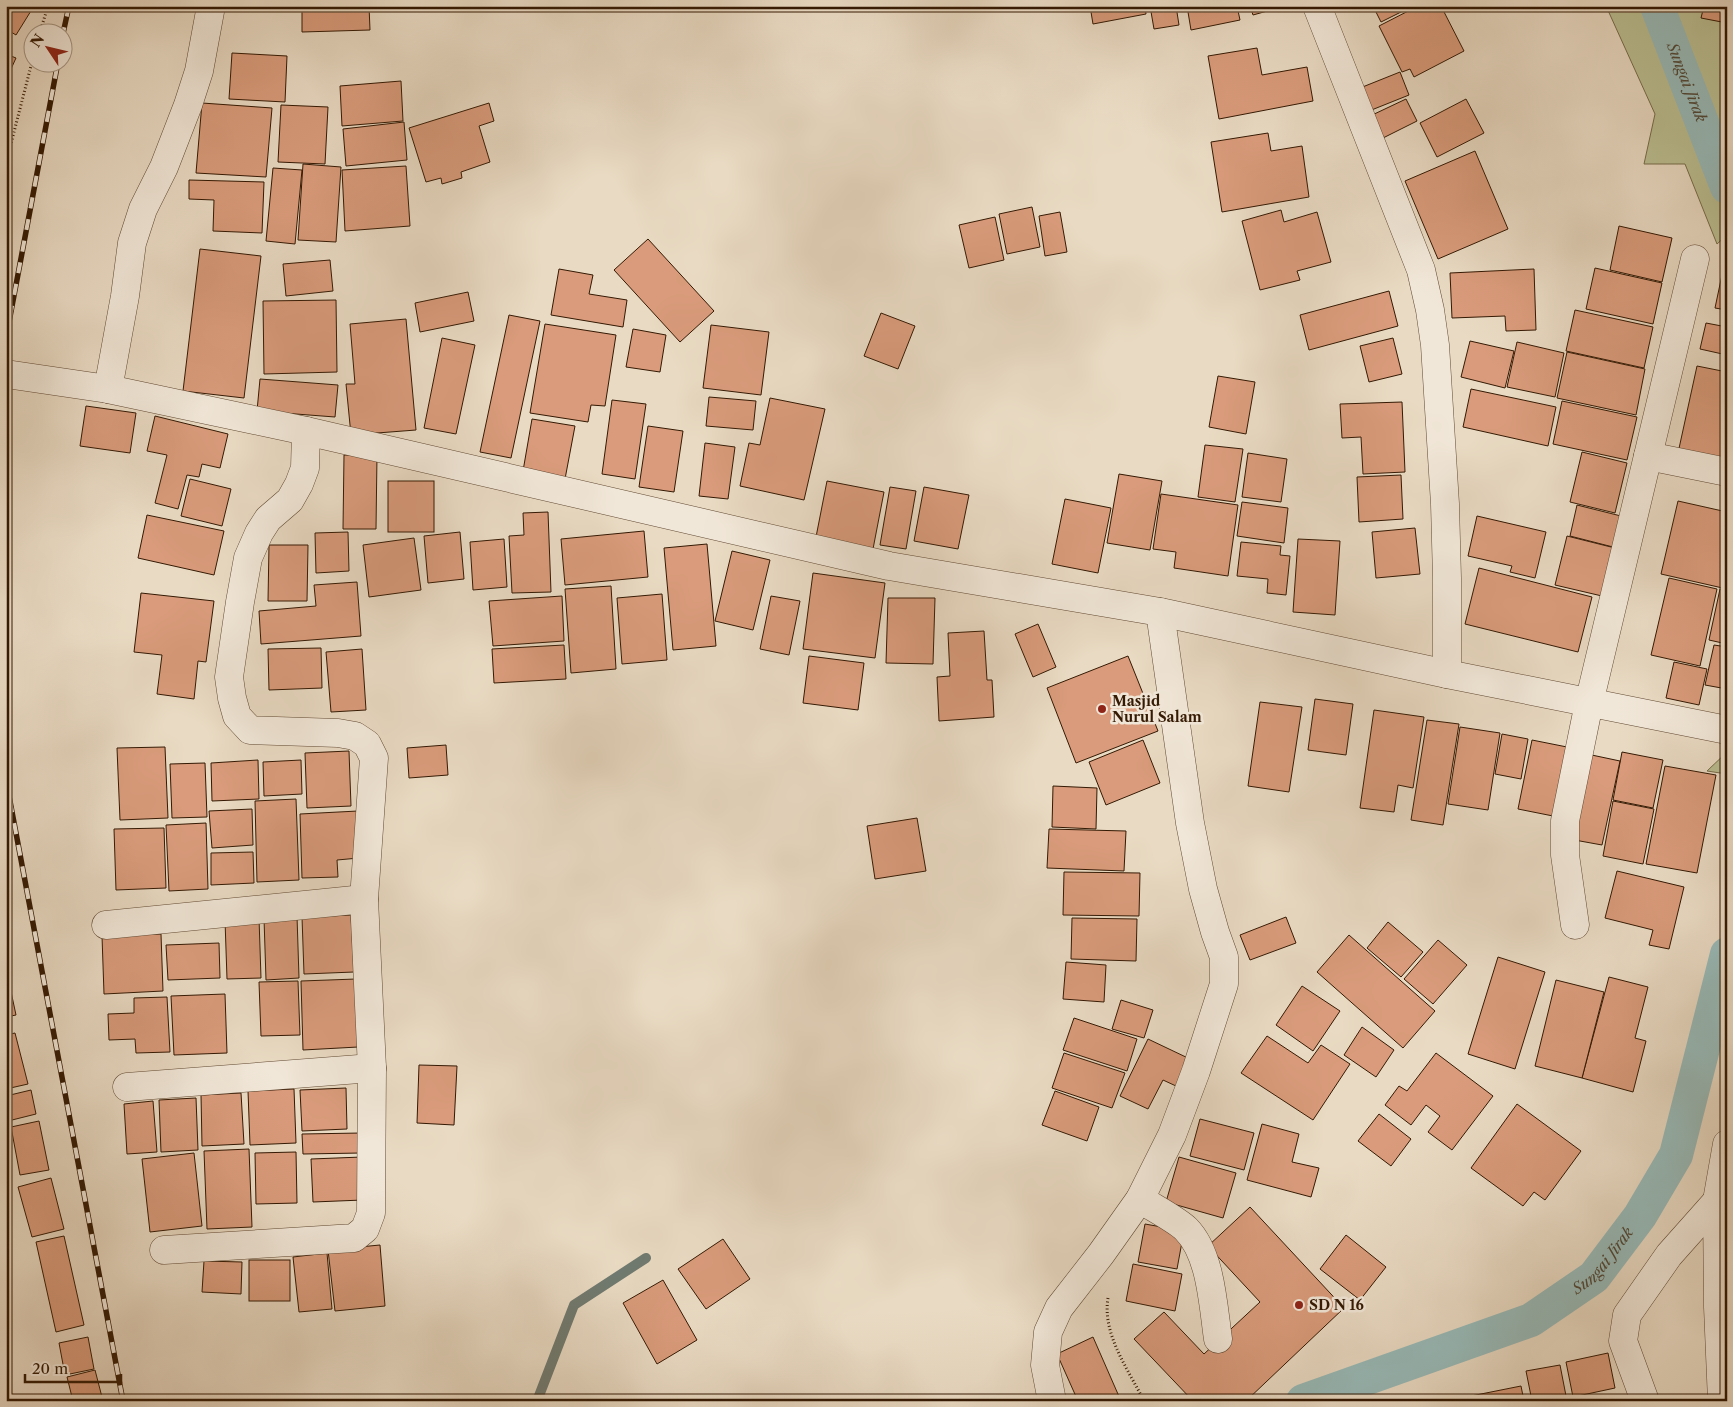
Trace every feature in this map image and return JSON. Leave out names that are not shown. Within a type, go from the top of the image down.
[{"type":"street","points":[[108,390],[125,296],[132,243],[142,209],[164,167],[188,105],[199,70],[211,6]]},
{"type":"street","points":[[1318,6],[1421,270],[1430,310],[1435,345],[1445,504],[1447,674]]},
{"type":"street","points":[[1576,925],[1565,855],[1565,821],[1589,703],[1695,259]]},
{"type":"street","points":[[6,374],[108,390],[306,431],[889,566],[1160,612],[1447,674],[1727,730]]},
{"type":"street","points":[[164,1250],[354,1238],[365,1229],[371,1213],[372,1068],[364,899],[374,758],[367,744],[355,736],[338,733],[250,730],[237,716],[229,677],[248,558],[259,533],[268,519],[290,500],[299,484],[305,468],[306,431]]},
{"type":"street","points":[[1648,456],[1727,472]]},
{"type":"street","points":[[1052,1401],[1045,1365],[1048,1332],[1059,1308],[1101,1254],[1140,1199],[1172,1135],[1196,1071],[1224,984],[1224,957],[1203,889],[1190,823],[1160,612]]},
{"type":"street","points":[[106,924],[364,899]]},
{"type":"street","points":[[127,1087],[372,1068]]},
{"type":"street","points":[[1722,1401],[1718,1308],[1717,1201],[1727,1144]]},
{"type":"street","points":[[1140,1199],[1186,1228],[1199,1248],[1208,1271],[1218,1339]]},
{"type":"street","points":[[1644,1401],[1623,1341],[1627,1315],[1669,1255],[1717,1201]]},
{"type":"path","points":[[43,22],[48,6]]},
{"type":"path","points":[[6,163],[29,72]]},
{"type":"path","points":[[1108,1292],[1106,1311],[1113,1340],[1144,1401]]},
{"type":"green space","points":[[1606,6],[1722,6],[1727,14],[1727,235],[1717,244],[1685,164],[1644,164],[1655,114]]},
{"type":"green space","points":[[1727,752],[1727,774],[1707,771]]},
{"type":"building","points":[[6,6],[34,6],[24,22],[22,22],[16,35],[6,29]]},
{"type":"building","points":[[302,6],[369,6],[370,30],[302,32]]},
{"type":"building","points":[[1090,6],[1145,6],[1146,14],[1093,24]]},
{"type":"building","points":[[1150,6],[1176,6],[1179,25],[1154,29]]},
{"type":"building","points":[[1187,6],[1237,6],[1240,20],[1191,30]]},
{"type":"building","points":[[1250,6],[1285,6],[1253,15]]},
{"type":"building","points":[[1373,6],[1413,6],[1381,22]]},
{"type":"building","points":[[1418,6],[1441,6],[1464,51],[1414,77],[1410,69],[1402,72],[1379,26]]},
{"type":"building","points":[[1704,6],[1727,6],[1727,23],[1701,18]]},
{"type":"building","points":[[1257,48],[1262,75],[1307,67],[1313,101],[1219,119],[1208,56]]},
{"type":"building","points":[[232,53],[287,56],[285,102],[229,99]]},
{"type":"building","points":[[6,54],[16,58],[6,80]]},
{"type":"building","points":[[1400,72],[1409,95],[1369,111],[1360,88]]},
{"type":"building","points":[[401,81],[403,121],[342,126],[340,86]]},
{"type":"building","points":[[1406,99],[1417,121],[1379,140],[1368,117]]},
{"type":"building","points":[[1466,99],[1484,133],[1437,157],[1420,123]]},
{"type":"building","points":[[202,103],[272,108],[266,177],[196,173]]},
{"type":"building","points":[[489,103],[494,121],[479,126],[490,162],[461,172],[462,178],[442,184],[441,178],[426,182],[409,128]]},
{"type":"building","points":[[281,105],[328,107],[325,164],[278,162]]},
{"type":"building","points":[[404,122],[407,160],[346,166],[343,129]]},
{"type":"building","points":[[1268,133],[1271,151],[1302,146],[1309,197],[1222,212],[1211,142]]},
{"type":"building","points":[[1475,151],[1508,229],[1438,259],[1405,181]]},
{"type":"building","points":[[303,164],[341,167],[336,242],[298,240]]},
{"type":"building","points":[[406,166],[410,226],[345,231],[342,170]]},
{"type":"building","points":[[273,168],[302,170],[295,244],[266,241]]},
{"type":"building","points":[[189,180],[264,182],[262,233],[213,231],[214,200],[189,199]]},
{"type":"building","points":[[1032,207],[1040,247],[1007,254],[999,214]]},
{"type":"building","points":[[1281,210],[1284,222],[1317,212],[1331,262],[1297,271],[1300,280],[1260,290],[1242,221]]},
{"type":"building","points":[[1060,212],[1067,252],[1045,256],[1039,216]]},
{"type":"building","points":[[995,217],[1004,260],[969,268],[959,225]]},
{"type":"building","points":[[1619,226],[1672,238],[1662,282],[1610,270]]},
{"type":"building","points":[[648,239],[714,311],[680,342],[614,270]]},
{"type":"building","points":[[200,249],[261,256],[244,398],[183,391]]},
{"type":"building","points":[[330,260],[333,291],[286,296],[283,264]]},
{"type":"building","points":[[1595,268],[1662,283],[1653,324],[1586,309]]},
{"type":"building","points":[[559,269],[593,275],[589,294],[627,300],[623,327],[551,315]]},
{"type":"building","points":[[1534,269],[1536,330],[1506,331],[1505,316],[1452,318],[1450,273]]},
{"type":"building","points":[[1723,270],[1727,271],[1727,310],[1715,308]]},
{"type":"building","points":[[1389,291],[1398,326],[1309,350],[1300,315]]},
{"type":"building","points":[[468,292],[474,321],[420,332],[415,303]]},
{"type":"building","points":[[336,300],[337,372],[264,374],[263,301]]},
{"type":"building","points":[[1575,310],[1653,327],[1644,368],[1566,351]]},
{"type":"building","points":[[881,313],[915,326],[898,369],[864,356]]},
{"type":"building","points":[[509,315],[540,321],[511,458],[480,452]]},
{"type":"building","points":[[406,319],[416,430],[351,435],[346,384],[355,384],[350,324]]},
{"type":"building","points":[[1706,323],[1727,327],[1727,355],[1700,349]]},
{"type":"building","points":[[545,324],[616,335],[605,406],[591,405],[588,422],[530,413]]},
{"type":"building","points":[[711,325],[769,332],[761,395],[703,388]]},
{"type":"building","points":[[633,329],[666,335],[660,372],[626,367]]},
{"type":"building","points":[[442,338],[475,345],[456,434],[424,428]]},
{"type":"building","points":[[1393,338],[1402,374],[1369,382],[1360,346]]},
{"type":"building","points":[[1470,341],[1514,351],[1505,388],[1461,377]]},
{"type":"building","points":[[1517,342],[1564,353],[1555,397],[1507,387]]},
{"type":"building","points":[[1567,352],[1645,369],[1636,415],[1557,398]]},
{"type":"building","points":[[1697,366],[1727,372],[1727,463],[1678,453]]},
{"type":"building","points":[[1218,376],[1255,382],[1246,434],[1209,427]]},
{"type":"building","points":[[260,379],[338,385],[335,417],[257,411]]},
{"type":"building","points":[[1471,389],[1556,407],[1548,446],[1463,427]]},
{"type":"building","points":[[709,397],[756,401],[753,430],[706,426]]},
{"type":"building","points":[[770,398],[825,409],[804,500],[740,486],[749,443],[760,445]]},
{"type":"building","points":[[612,400],[646,404],[635,479],[602,474]]},
{"type":"building","points":[[1562,401],[1637,417],[1627,460],[1553,444]]},
{"type":"building","points":[[1402,402],[1405,472],[1363,474],[1361,437],[1342,438],[1340,404]]},
{"type":"building","points":[[86,406],[136,413],[130,453],[80,446]]},
{"type":"building","points":[[155,416],[228,434],[220,468],[202,464],[199,477],[187,475],[178,509],[155,503],[167,455],[147,451]]},
{"type":"building","points":[[532,419],[575,426],[565,479],[523,471]]},
{"type":"building","points":[[648,426],[683,431],[674,492],[639,487]]},
{"type":"building","points":[[705,443],[735,447],[728,499],[699,496]]},
{"type":"building","points":[[1205,445],[1243,449],[1235,502],[1198,497]]},
{"type":"building","points":[[1582,452],[1627,463],[1615,513],[1570,502]]},
{"type":"building","points":[[1248,453],[1287,459],[1281,502],[1242,497]]},
{"type":"building","points":[[344,455],[377,455],[376,529],[343,529]]},
{"type":"building","points":[[1119,474],[1162,481],[1150,550],[1107,543]]},
{"type":"building","points":[[1401,475],[1403,519],[1359,522],[1357,477]]},
{"type":"building","points":[[190,479],[231,489],[222,526],[181,516]]},
{"type":"building","points":[[388,481],[434,481],[434,532],[388,532]]},
{"type":"building","points":[[827,481],[884,492],[873,549],[816,537]]},
{"type":"building","points":[[890,487],[916,491],[906,549],[880,545]]},
{"type":"building","points":[[924,487],[969,495],[958,549],[914,541]]},
{"type":"building","points":[[1161,494],[1238,505],[1228,576],[1174,568],[1176,552],[1153,549]]},
{"type":"building","points":[[1065,499],[1111,508],[1098,573],[1052,564]]},
{"type":"building","points":[[1678,501],[1727,512],[1727,537],[1723,554],[1727,555],[1727,589],[1661,574]]},
{"type":"building","points":[[1242,502],[1288,508],[1284,543],[1237,536]]},
{"type":"building","points":[[1577,505],[1621,516],[1613,547],[1570,536]]},
{"type":"building","points":[[548,512],[551,592],[512,593],[509,536],[524,535],[523,513]]},
{"type":"building","points":[[147,515],[224,531],[214,575],[138,558]]},
{"type":"building","points":[[1477,516],[1546,532],[1535,578],[1510,572],[1512,566],[1468,556]]},
{"type":"building","points":[[1415,528],[1420,574],[1376,578],[1372,532]]},
{"type":"building","points":[[644,531],[648,577],[565,585],[561,539]]},
{"type":"building","points":[[348,532],[349,571],[316,573],[315,533]]},
{"type":"building","points":[[460,532],[464,579],[428,583],[424,536]]},
{"type":"building","points":[[1567,536],[1615,548],[1602,596],[1555,585]]},
{"type":"building","points":[[414,538],[421,590],[369,597],[363,545]]},
{"type":"building","points":[[504,539],[507,587],[473,590],[470,542]]},
{"type":"building","points":[[1298,539],[1340,541],[1335,615],[1293,612]]},
{"type":"building","points":[[1241,542],[1281,546],[1280,555],[1290,556],[1286,595],[1267,593],[1268,579],[1237,576]]},
{"type":"building","points":[[707,544],[716,646],[673,650],[664,548]]},
{"type":"building","points":[[269,545],[308,545],[307,601],[268,601]]},
{"type":"building","points":[[732,551],[770,560],[753,630],[715,621]]},
{"type":"building","points":[[1479,568],[1592,597],[1578,652],[1465,624]]},
{"type":"building","points":[[813,573],[885,583],[875,658],[803,649]]},
{"type":"building","points":[[1669,578],[1717,589],[1700,666],[1651,655]]},
{"type":"building","points":[[357,582],[361,636],[261,644],[259,611],[316,606],[314,585]]},
{"type":"building","points":[[611,586],[616,669],[571,673],[565,589]]},
{"type":"building","points":[[1720,589],[1727,590],[1727,644],[1709,640]]},
{"type":"building","points":[[141,593],[214,601],[206,662],[198,661],[194,699],[157,694],[162,655],[134,652]]},
{"type":"building","points":[[662,594],[667,660],[622,664],[617,598]]},
{"type":"building","points":[[562,596],[564,641],[493,646],[489,601]]},
{"type":"building","points":[[771,596],[800,601],[789,655],[760,649]]},
{"type":"building","points":[[888,598],[935,598],[933,664],[886,663]]},
{"type":"building","points":[[1038,624],[1056,667],[1033,677],[1015,634]]},
{"type":"building","points":[[984,631],[987,680],[992,680],[994,717],[939,721],[937,677],[950,676],[948,633]]},
{"type":"building","points":[[564,645],[566,679],[494,683],[492,649]]},
{"type":"building","points":[[1714,645],[1727,647],[1727,689],[1705,685]]},
{"type":"building","points":[[321,648],[322,688],[269,690],[268,649]]},
{"type":"building","points":[[362,649],[366,710],[331,712],[326,652]]},
{"type":"building","points":[[809,656],[864,663],[858,710],[803,703]]},
{"type":"building","name":"Masjid Nurul Salam","points":[[1128,656],[1158,731],[1076,763],[1047,688]]},
{"type":"building","points":[[1674,662],[1707,669],[1699,705],[1666,698]]},
{"type":"building","points":[[1315,699],[1353,704],[1346,755],[1308,750]]},
{"type":"building","points":[[1260,702],[1302,707],[1289,792],[1248,786]]},
{"type":"building","points":[[1374,710],[1424,717],[1413,788],[1398,785],[1394,812],[1360,808]]},
{"type":"building","points":[[1427,720],[1459,724],[1443,825],[1411,820]]},
{"type":"building","points":[[1460,727],[1500,733],[1488,810],[1448,804]]},
{"type":"building","points":[[1502,734],[1528,739],[1521,779],[1495,774]]},
{"type":"building","points":[[1143,740],[1160,783],[1106,805],[1089,762]]},
{"type":"building","points":[[1532,740],[1572,748],[1558,817],[1518,809]]},
{"type":"building","points":[[446,745],[448,775],[409,778],[407,748]]},
{"type":"building","points":[[165,747],[168,818],[120,820],[117,748]]},
{"type":"building","points":[[349,751],[351,806],[307,808],[305,753]]},
{"type":"building","points":[[1622,752],[1663,760],[1653,808],[1613,800]]},
{"type":"building","points":[[1587,754],[1620,761],[1602,845],[1569,839]]},
{"type":"building","points":[[258,760],[259,799],[212,801],[211,763]]},
{"type":"building","points":[[301,760],[302,794],[264,796],[263,762]]},
{"type":"building","points":[[205,763],[207,817],[172,818],[170,764]]},
{"type":"building","points":[[1665,766],[1716,775],[1697,873],[1646,864]]},
{"type":"building","points":[[1053,786],[1097,788],[1096,829],[1052,827]]},
{"type":"building","points":[[296,799],[299,880],[257,882],[255,801]]},
{"type":"building","points":[[1613,801],[1654,809],[1643,864],[1603,856]]},
{"type":"building","points":[[252,809],[253,845],[212,848],[209,811]]},
{"type":"building","points":[[358,811],[359,858],[337,860],[338,877],[302,878],[300,814]]},
{"type":"building","points":[[917,818],[926,871],[875,879],[867,826]]},
{"type":"building","points":[[206,823],[208,889],[169,891],[166,825]]},
{"type":"building","points":[[164,828],[166,888],[116,890],[114,829]]},
{"type":"building","points":[[1049,829],[1126,831],[1124,871],[1047,868]]},
{"type":"building","points":[[253,852],[254,883],[211,885],[211,853]]},
{"type":"building","points":[[1617,871],[1684,887],[1669,949],[1649,945],[1653,930],[1605,918]]},
{"type":"building","points":[[1064,872],[1140,873],[1139,916],[1063,915]]},
{"type":"building","points":[[351,915],[354,972],[304,974],[302,917]]},
{"type":"building","points":[[297,916],[299,978],[266,980],[264,918]]},
{"type":"building","points":[[1286,917],[1296,943],[1250,960],[1240,935]]},
{"type":"building","points":[[259,918],[261,978],[227,979],[225,920]]},
{"type":"building","points":[[1072,918],[1137,919],[1136,961],[1071,959]]},
{"type":"building","points":[[1388,922],[1423,952],[1401,977],[1367,948]]},
{"type":"building","points":[[161,934],[163,991],[104,994],[102,936]]},
{"type":"building","points":[[1349,935],[1435,1011],[1403,1048],[1317,972]]},
{"type":"building","points":[[1438,940],[1467,965],[1433,1004],[1404,979]]},
{"type":"building","points":[[219,943],[220,978],[168,980],[166,945]]},
{"type":"building","points":[[1498,957],[1545,972],[1515,1069],[1468,1054]]},
{"type":"building","points":[[1066,962],[1106,965],[1104,1002],[1063,999]]},
{"type":"building","points":[[1609,977],[1648,987],[1635,1038],[1646,1041],[1633,1092],[1582,1078]]},
{"type":"building","points":[[356,979],[358,1047],[303,1050],[301,981]]},
{"type":"building","points":[[1556,980],[1604,992],[1582,1078],[1535,1066]]},
{"type":"building","points":[[298,981],[300,1035],[261,1036],[259,982]]},
{"type":"building","points":[[1302,986],[1340,1011],[1313,1051],[1276,1025]]},
{"type":"building","points":[[6,987],[10,987],[16,1015],[6,1017]]},
{"type":"building","points":[[225,994],[227,1053],[174,1055],[171,996]]},
{"type":"building","points":[[167,997],[170,1052],[136,1053],[135,1039],[109,1040],[108,1014],[134,1013],[134,998]]},
{"type":"building","points":[[1121,1000],[1153,1010],[1144,1038],[1112,1029]]},
{"type":"building","points":[[1074,1018],[1137,1039],[1127,1071],[1063,1050]]},
{"type":"building","points":[[1362,1027],[1394,1050],[1376,1077],[1344,1055]]},
{"type":"building","points":[[15,1033],[28,1084],[6,1089],[6,1035]]},
{"type":"building","points":[[1267,1036],[1308,1063],[1321,1045],[1350,1064],[1313,1120],[1241,1073]]},
{"type":"building","points":[[1148,1039],[1190,1059],[1176,1086],[1163,1080],[1148,1109],[1120,1096]]},
{"type":"building","points":[[1064,1053],[1125,1073],[1112,1108],[1052,1088]]},
{"type":"building","points":[[1436,1053],[1493,1096],[1452,1150],[1428,1132],[1440,1116],[1426,1105],[1411,1125],[1385,1105],[1399,1086],[1407,1091]]},
{"type":"building","points":[[419,1065],[457,1066],[454,1125],[417,1123]]},
{"type":"building","points":[[346,1088],[347,1129],[302,1131],[300,1090]]},
{"type":"building","points":[[294,1089],[296,1143],[250,1145],[248,1091]]},
{"type":"building","points":[[31,1090],[36,1114],[8,1121],[6,1096]]},
{"type":"building","points":[[1055,1091],[1099,1107],[1087,1141],[1042,1125]]},
{"type":"building","points":[[241,1093],[244,1144],[202,1146],[201,1095]]},
{"type":"building","points":[[196,1098],[198,1150],[161,1152],[159,1100]]},
{"type":"building","points":[[153,1101],[157,1152],[127,1154],[124,1104]]},
{"type":"building","points":[[1517,1104],[1581,1151],[1545,1200],[1534,1192],[1523,1206],[1471,1168]]},
{"type":"building","points":[[1379,1114],[1411,1139],[1391,1166],[1358,1141]]},
{"type":"building","points":[[1200,1119],[1254,1133],[1244,1170],[1190,1156]]},
{"type":"building","points":[[39,1121],[49,1170],[20,1175],[11,1127]]},
{"type":"building","points":[[1262,1124],[1299,1134],[1292,1162],[1319,1168],[1311,1197],[1247,1180]]},
{"type":"building","points":[[361,1133],[361,1153],[303,1154],[302,1134]]},
{"type":"building","points":[[249,1149],[252,1227],[207,1229],[204,1151]]},
{"type":"building","points":[[296,1152],[297,1203],[256,1204],[255,1153]]},
{"type":"building","points":[[194,1153],[202,1226],[150,1232],[142,1159]]},
{"type":"building","points":[[362,1157],[363,1200],[313,1202],[311,1159]]},
{"type":"building","points":[[1179,1157],[1236,1173],[1223,1218],[1166,1202]]},
{"type":"building","points":[[51,1178],[64,1229],[32,1237],[18,1187]]},
{"type":"building","name":"SD N 16","points":[[1250,1207],[1344,1308],[1246,1401],[1193,1401],[1134,1339],[1164,1312],[1204,1354],[1260,1302],[1208,1246]]},
{"type":"building","points":[[1145,1224],[1184,1231],[1177,1269],[1138,1262]]},
{"type":"building","points":[[1346,1235],[1386,1267],[1360,1300],[1320,1269]]},
{"type":"building","points":[[64,1236],[84,1325],[56,1332],[36,1242]]},
{"type":"building","points":[[723,1239],[750,1279],[706,1309],[678,1269]]},
{"type":"building","points":[[380,1245],[385,1306],[335,1311],[328,1250]]},
{"type":"building","points":[[327,1253],[332,1309],[299,1312],[293,1257]]},
{"type":"building","points":[[249,1260],[290,1260],[290,1301],[249,1301]]},
{"type":"building","points":[[204,1261],[242,1262],[241,1294],[202,1292]]},
{"type":"building","points":[[1133,1264],[1182,1274],[1175,1311],[1126,1301]]},
{"type":"building","points":[[663,1280],[697,1340],[657,1364],[623,1303]]},
{"type":"building","points":[[88,1337],[94,1369],[65,1375],[59,1343]]},
{"type":"building","points":[[1093,1337],[1121,1401],[1078,1401],[1057,1354]]},
{"type":"building","points":[[1608,1353],[1615,1388],[1573,1397],[1566,1362]]},
{"type":"building","points":[[1560,1365],[1567,1401],[1532,1401],[1526,1371]]},
{"type":"building","points":[[95,1370],[103,1401],[73,1401],[67,1377]]},
{"type":"building","points":[[1521,1386],[1524,1401],[1467,1401],[1466,1397]]},
{"type":"waterway","name":"Sungai Jirak","points":[[1657,6],[1727,187]]},
{"type":"waterway","name":"Sungai Jirak","points":[[1303,1401],[1531,1320],[1594,1277],[1640,1216],[1676,1155],[1727,954]]},
{"type":"waterway","points":[[537,1401],[574,1305],[646,1258]]},
{"type":"railway","points":[[66,22],[69,6]]},
{"type":"railway","points":[[6,338],[56,72]]},
{"type":"railway","points":[[6,780],[123,1401]]},
{"type":"place","name":"Masjid Nurul Salam","points":[[1102,709]]},
{"type":"place","name":"SD N 16","points":[[1299,1305]]}]
